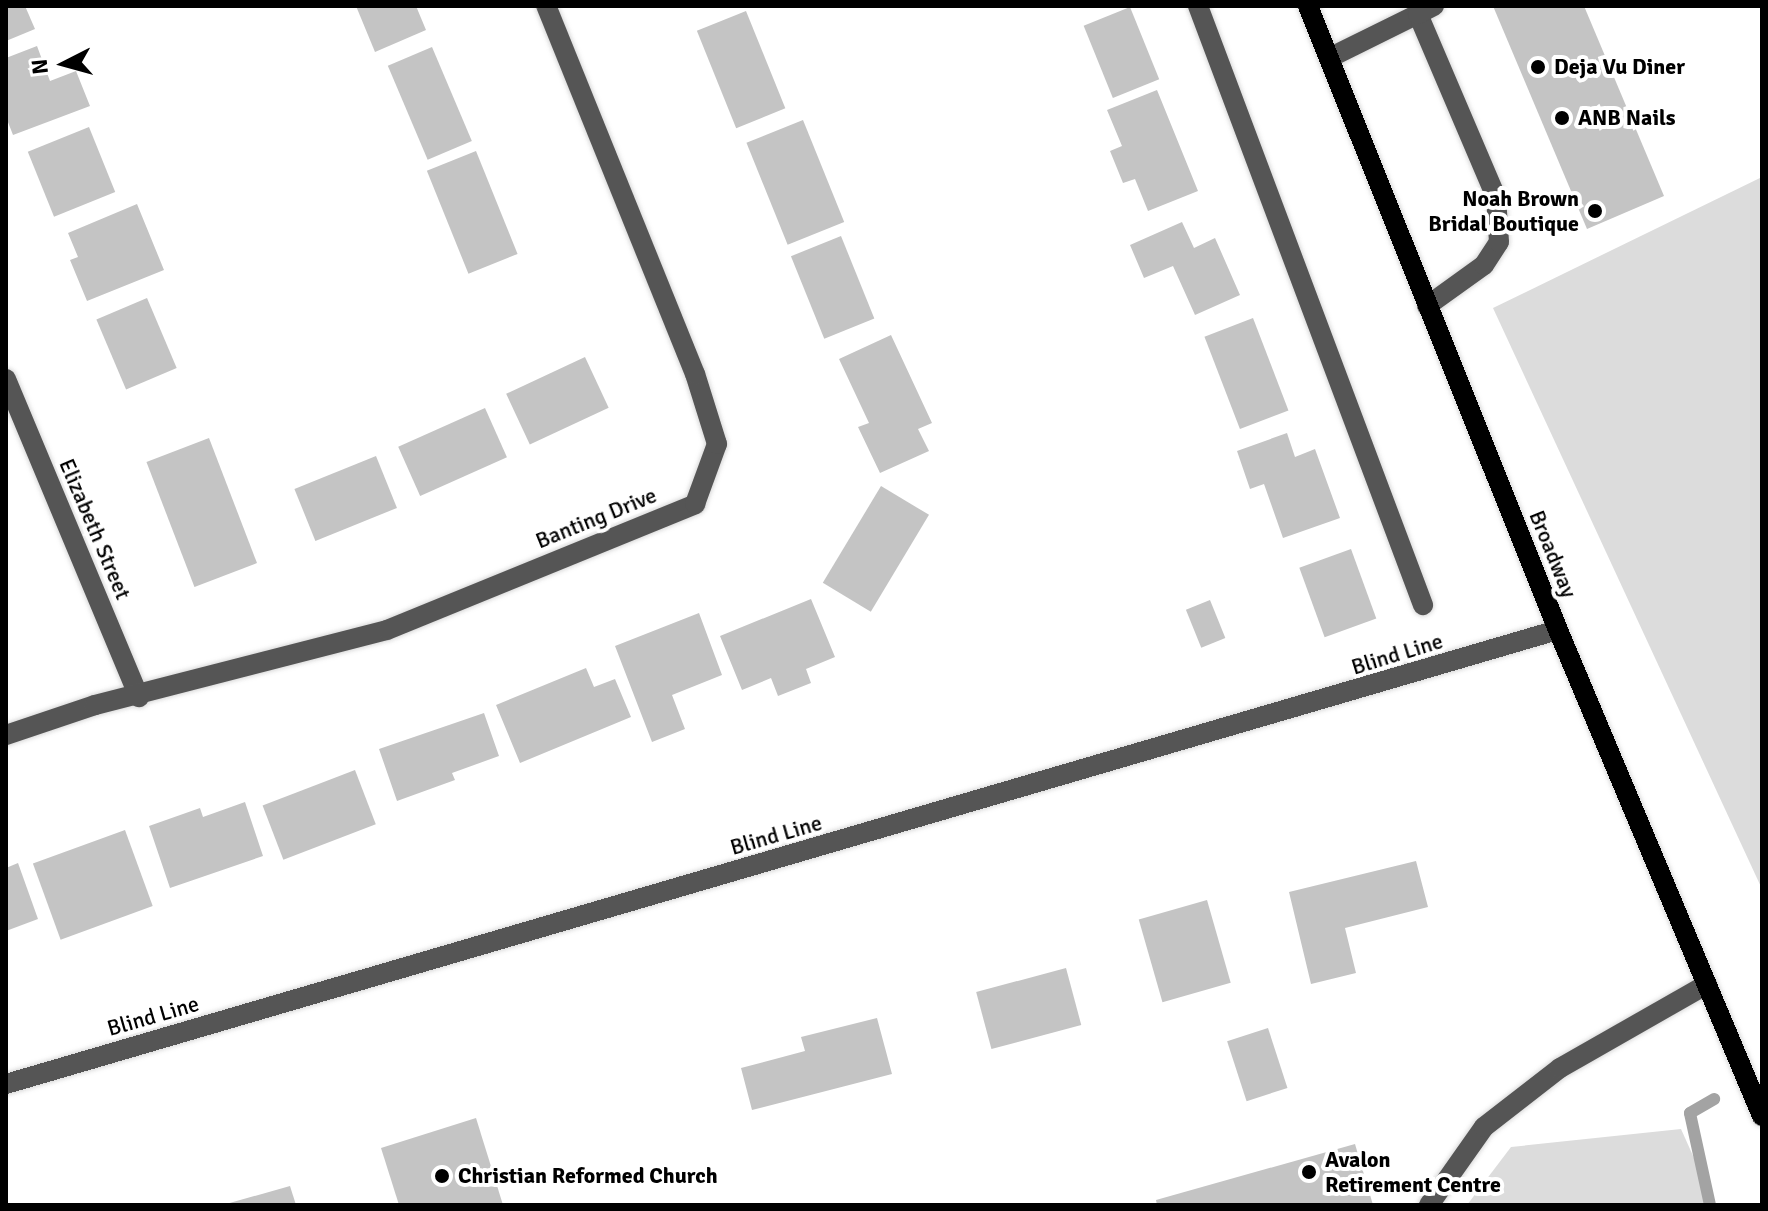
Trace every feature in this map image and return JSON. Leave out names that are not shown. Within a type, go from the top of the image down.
[{"type":"main road","name":"Broadway","points":[[1308,6],[1558,630],[1762,1116]]},
{"type":"street","name":"Banting Drive","points":[[6,735],[95,705],[139,697],[387,630],[695,504],[717,444],[695,374],[546,6]]},
{"type":"street","points":[[1198,6],[1423,605]]},
{"type":"street","points":[[1329,58],[1426,10],[1496,197],[1499,242],[1484,265],[1427,306]]},
{"type":"street","name":"Elizabeth Street","points":[[6,379],[139,697]]},
{"type":"street","name":"Blind Line","points":[[6,1084],[1558,630]]},
{"type":"street","points":[[1429,1205],[1484,1127],[1560,1068],[1707,984]]},
{"type":"shaded area","points":[[1762,177],[1762,889],[1493,308]]},
{"type":"shaded area","points":[[1681,1129],[1715,1205],[1467,1205],[1511,1147]]},
{"type":"building","points":[[6,6],[25,6],[35,29],[6,41]]},
{"type":"building","points":[[356,6],[416,6],[426,30],[375,52]]},
{"type":"building","points":[[1493,6],[1584,6],[1664,196],[1587,229]]},
{"type":"building","points":[[1130,7],[1159,79],[1113,98],[1084,26]]},
{"type":"building","points":[[746,11],[785,108],[736,128],[697,31]]},
{"type":"building","points":[[37,46],[50,81],[76,71],[90,106],[13,135],[6,117],[6,58]]},
{"type":"building","points":[[432,47],[472,141],[428,160],[388,66]]},
{"type":"building","points":[[1157,90],[1198,191],[1148,211],[1135,179],[1123,183],[1110,151],[1122,146],[1107,110]]},
{"type":"building","points":[[803,120],[844,222],[788,245],[746,143]]},
{"type":"building","points":[[89,127],[115,192],[54,217],[28,152]]},
{"type":"building","points":[[476,151],[518,254],[468,274],[427,171]]},
{"type":"building","points":[[137,204],[164,270],[87,301],[70,260],[78,257],[68,233]]},
{"type":"building","points":[[1182,222],[1194,248],[1215,238],[1240,295],[1195,315],[1173,266],[1144,278],[1130,245]]},
{"type":"building","points":[[841,236],[874,319],[824,339],[791,256]]},
{"type":"building","points":[[147,298],[177,368],[126,389],[96,319]]},
{"type":"building","points":[[1253,318],[1288,410],[1240,429],[1204,337]]},
{"type":"building","points":[[891,335],[932,423],[918,429],[929,451],[880,473],[858,427],[869,423],[839,359]]},
{"type":"building","points":[[585,357],[609,408],[530,445],[506,394]]},
{"type":"building","points":[[485,408],[507,457],[420,496],[398,447]]},
{"type":"building","points":[[1287,433],[1295,457],[1315,449],[1340,518],[1283,538],[1264,484],[1250,489],[1237,451]]},
{"type":"building","points":[[209,438],[257,563],[194,587],[146,462]]},
{"type":"building","points":[[376,456],[397,508],[315,541],[294,489]]},
{"type":"building","points":[[881,486],[929,515],[871,612],[823,583]]},
{"type":"building","points":[[1351,549],[1376,619],[1325,637],[1299,568]]},
{"type":"building","points":[[811,599],[835,657],[806,669],[811,683],[778,696],[771,678],[742,690],[720,636]]},
{"type":"building","points":[[1210,600],[1225,638],[1201,648],[1186,610]]},
{"type":"building","points":[[699,613],[722,675],[672,695],[685,729],[652,742],[615,646]]},
{"type":"building","points":[[586,668],[594,687],[615,679],[631,717],[520,763],[496,705]]},
{"type":"building","points":[[484,713],[499,756],[452,773],[455,780],[397,801],[379,749]]},
{"type":"building","points":[[355,770],[376,824],[283,860],[263,805]]},
{"type":"building","points":[[245,802],[263,856],[170,888],[149,826],[200,808],[203,817]]},
{"type":"building","points":[[125,830],[153,906],[61,940],[33,864]]},
{"type":"building","points":[[1416,861],[1428,907],[1345,928],[1356,973],[1311,984],[1289,892]]},
{"type":"building","points":[[18,863],[38,919],[6,931],[6,868]]},
{"type":"building","points":[[1207,900],[1231,983],[1162,1002],[1139,920]]},
{"type":"building","points":[[1066,968],[1081,1025],[991,1049],[976,992]]},
{"type":"building","points":[[877,1018],[892,1074],[752,1110],[741,1068],[805,1051],[801,1037]]},
{"type":"building","points":[[1268,1028],[1287,1088],[1247,1101],[1227,1041]]},
{"type":"building","name":"Christian Reformed Church","points":[[476,1118],[503,1205],[399,1205],[381,1148]]},
{"type":"building","name":"Avalon Retirement Centre","points":[[1355,1144],[1373,1205],[1157,1205],[1156,1200]]},
{"type":"building","points":[[290,1186],[296,1205],[226,1205],[226,1204]]},
{"type":"waterway","points":[[1710,1205],[1690,1113],[1714,1099]]},
{"type":"place","name":"Deja Vu Diner","points":[[1538,67]]},
{"type":"place","name":"ANB Nails","points":[[1562,118]]},
{"type":"place","name":"Noah Brown Bridal Boutique","points":[[1595,211]]},
{"type":"place","name":"Avalon Retirement Centre","points":[[1309,1172]]},
{"type":"place","name":"Christian Reformed Church","points":[[442,1176]]}]
